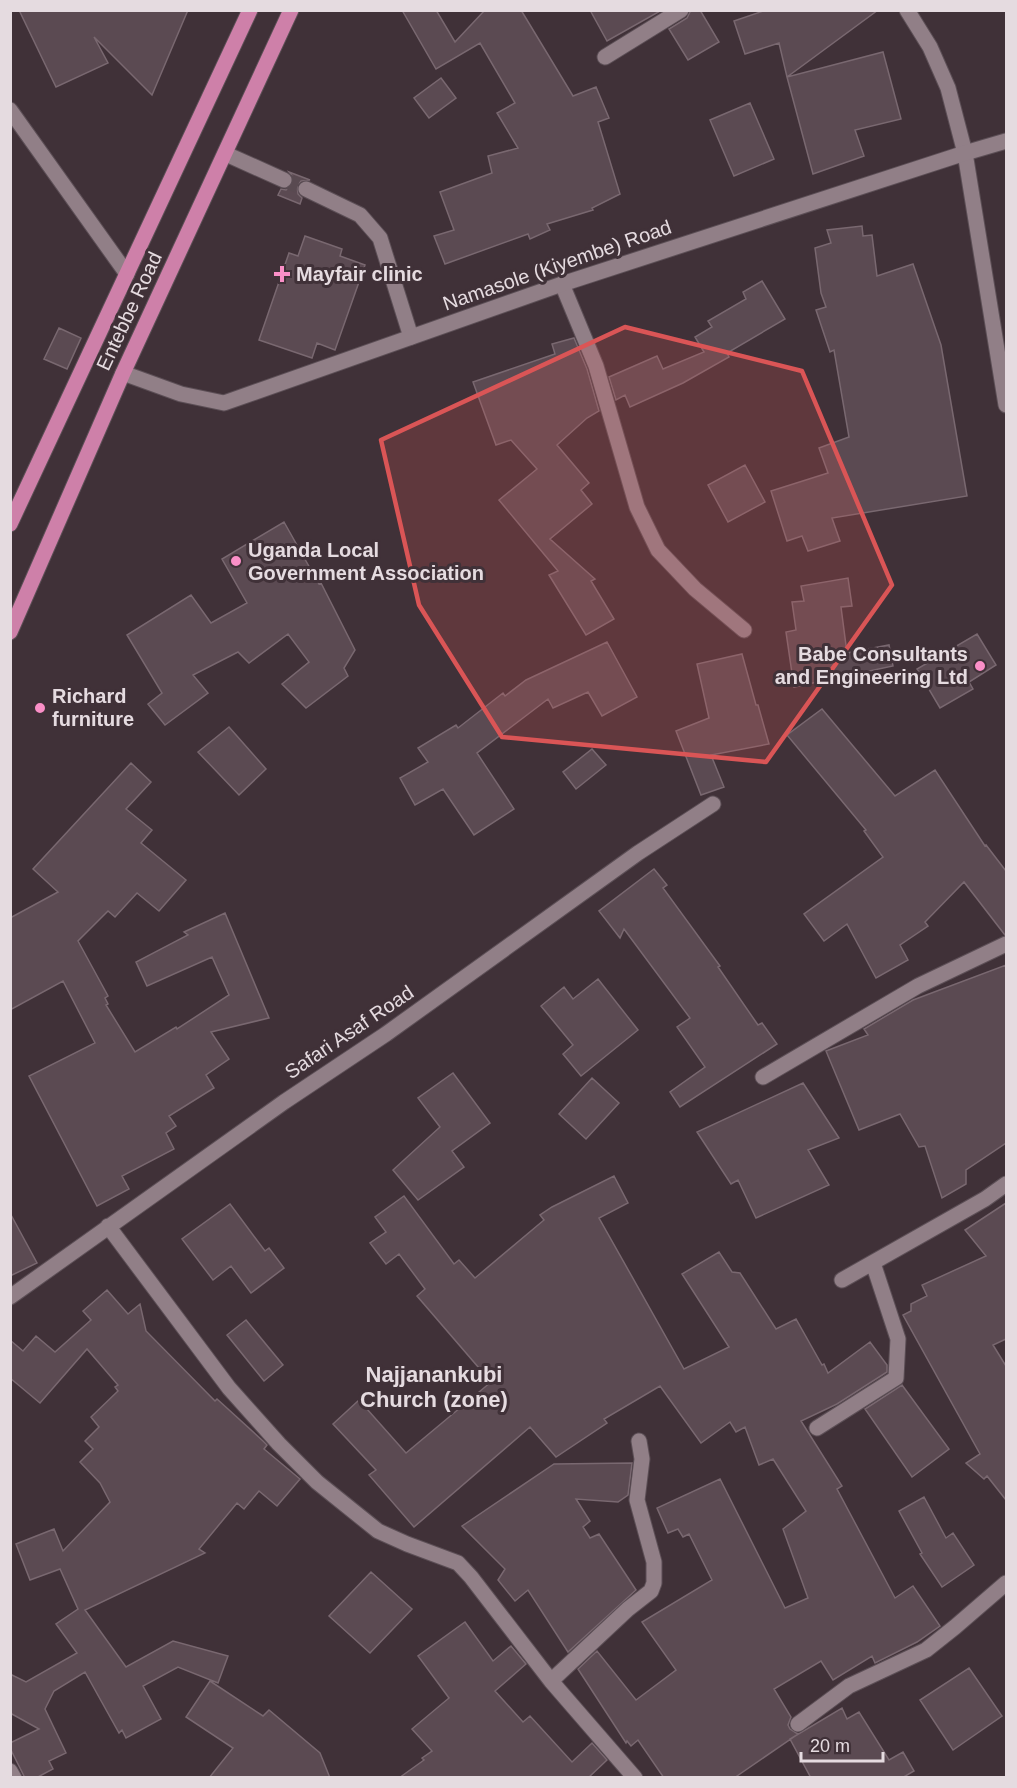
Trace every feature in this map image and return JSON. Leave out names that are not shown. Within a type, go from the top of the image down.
[{"type":"main road","name":"Entebbe Road","points":[[10,524],[18,493],[127,274],[250,10]]},
{"type":"main road","name":"Entebbe Road","points":[[10,632],[123,374],[291,10]]},
{"type":"street","points":[[605,57],[681,10]]},
{"type":"street","points":[[907,10],[930,47],[948,88],[965,153],[1004,370],[1006,405]]},
{"type":"street","points":[[10,110],[127,274]]},
{"type":"street","name":"Namasole (Kiyembe) Road","points":[[123,374],[181,394],[224,403],[562,284],[1006,141]]},
{"type":"street","points":[[226,154],[284,180]]},
{"type":"street","points":[[306,189],[360,215],[380,238],[411,337]]},
{"type":"street","points":[[562,284],[596,366],[637,507],[658,550],[695,589],[744,630]]},
{"type":"street","name":"Safari Asaf Road","points":[[10,1297],[284,1102],[387,1034],[638,853],[713,804]]},
{"type":"street","points":[[763,1077],[918,986],[1006,944]]},
{"type":"street","points":[[842,1280],[985,1199],[1006,1184]]},
{"type":"street","points":[[108,1226],[229,1388],[279,1444],[317,1482],[378,1531],[458,1563],[471,1576],[551,1681],[635,1778]]},
{"type":"street","points":[[817,1428],[896,1378],[898,1339],[873,1263]]},
{"type":"street","points":[[551,1681],[628,1609],[651,1591],[654,1583],[654,1562],[638,1500],[642,1459],[639,1441]]},
{"type":"street","points":[[798,1724],[849,1686],[926,1650],[970,1615],[1006,1582]]},
{"type":"street","points":[[10,1771],[14,1778]]},
{"type":"highlighted area","points":[[625,327],[802,371],[892,585],[766,762],[502,737],[419,605],[381,440]]},
{"type":"building","points":[[19,10],[188,10],[152,95],[94,37],[108,63],[56,87]]},
{"type":"building","points":[[402,10],[436,10],[455,42],[485,10],[521,10],[573,96],[596,87],[609,118],[598,122],[620,194],[592,208],[593,210],[547,224],[550,230],[530,239],[528,234],[445,264],[434,236],[454,230],[440,192],[492,173],[488,156],[518,148],[497,113],[515,103],[480,43],[436,69]]},
{"type":"building","points":[[590,10],[662,10],[607,41]]},
{"type":"building","points":[[691,10],[700,10],[719,42],[688,60],[669,29],[687,18]]},
{"type":"building","points":[[766,10],[878,10],[787,77],[779,43],[745,54],[734,21]]},
{"type":"building","points":[[883,52],[901,119],[855,130],[864,156],[813,174],[787,77]]},
{"type":"building","points":[[441,78],[456,98],[429,118],[414,98]]},
{"type":"building","points":[[750,103],[774,159],[734,176],[710,120]]},
{"type":"building","points":[[289,172],[310,180],[301,181],[297,185],[298,194],[302,198],[300,204],[278,195],[281,189],[286,190],[293,184],[294,178]]},
{"type":"building","points":[[862,226],[863,236],[872,235],[877,276],[913,264],[941,345],[967,496],[832,518],[840,541],[808,551],[802,536],[787,541],[771,491],[828,473],[819,448],[849,437],[834,350],[830,352],[816,310],[826,307],[821,293],[815,248],[831,243],[827,230]]},
{"type":"building","points":[[305,236],[342,249],[340,256],[365,265],[335,350],[317,343],[312,358],[259,340],[289,253],[298,256]]},
{"type":"building","points":[[762,281],[785,319],[727,353],[729,357],[683,383],[630,407],[625,395],[616,400],[609,377],[657,356],[663,369],[704,352],[695,337],[712,327],[708,321],[746,299],[743,292]]},
{"type":"building","points":[[59,328],[81,338],[67,369],[44,359]]},
{"type":"building","points":[[574,338],[587,369],[599,411],[587,418],[557,445],[589,483],[581,490],[592,504],[550,539],[595,579],[591,581],[614,619],[586,635],[549,575],[558,571],[499,500],[537,469],[511,440],[496,445],[473,382],[555,354],[552,344]]},
{"type":"building","points":[[745,465],[765,502],[728,522],[708,485]]},
{"type":"building","points":[[284,522],[319,584],[321,583],[355,650],[344,668],[348,676],[306,708],[282,684],[309,662],[288,634],[249,663],[238,652],[193,675],[208,693],[165,725],[148,704],[162,693],[127,635],[191,595],[211,623],[247,603],[222,559]]},
{"type":"building","points":[[848,578],[852,606],[841,607],[847,653],[889,645],[893,666],[794,687],[786,632],[796,630],[792,602],[804,601],[801,586]]},
{"type":"building","points":[[977,634],[996,665],[969,682],[973,689],[940,708],[917,669]]},
{"type":"building","points":[[607,642],[637,697],[602,716],[588,692],[553,708],[548,699],[477,753],[514,809],[474,835],[443,789],[415,805],[400,778],[428,762],[418,748],[456,725],[458,728],[503,693],[505,696],[526,680]]},
{"type":"building","points":[[742,654],[769,744],[711,755],[724,787],[701,795],[676,731],[709,718],[697,664]]},
{"type":"building","points":[[822,709],[895,796],[935,770],[985,846],[1006,871],[1005,935],[964,882],[925,922],[928,926],[900,945],[908,960],[876,978],[847,924],[824,941],[804,914],[883,857],[864,831],[866,830],[787,735]]},
{"type":"building","points":[[229,727],[266,769],[239,795],[198,752]]},
{"type":"building","points":[[592,749],[606,765],[576,789],[563,772]]},
{"type":"building","points":[[131,763],[151,782],[126,809],[152,830],[141,843],[186,880],[159,911],[137,893],[115,917],[108,911],[78,941],[108,996],[105,998],[108,1004],[106,1005],[135,1052],[176,1027],[177,1029],[229,995],[212,957],[147,986],[136,962],[188,935],[184,932],[225,913],[269,1018],[211,1032],[229,1059],[206,1075],[214,1088],[169,1116],[176,1126],[166,1133],[174,1149],[122,1176],[129,1189],[97,1206],[29,1076],[95,1043],[63,981],[10,1010],[10,918],[58,892],[33,869]]},
{"type":"building","points":[[654,869],[667,885],[663,888],[720,966],[718,967],[758,1025],[762,1023],[777,1044],[680,1107],[670,1092],[705,1067],[677,1027],[690,1018],[624,929],[620,938],[599,911]]},
{"type":"building","points":[[1006,965],[1006,1143],[966,1170],[966,1184],[942,1198],[925,1146],[919,1147],[900,1114],[859,1130],[826,1051],[868,1035],[864,1029],[913,1000]]},
{"type":"building","points":[[598,979],[638,1030],[581,1076],[563,1054],[573,1045],[541,1006],[564,987],[573,999]]},
{"type":"building","points":[[453,1073],[490,1123],[452,1151],[464,1167],[418,1200],[393,1170],[440,1127],[418,1098]]},
{"type":"building","points":[[592,1078],[619,1103],[586,1139],[559,1114]]},
{"type":"building","points":[[803,1083],[839,1138],[808,1150],[829,1185],[756,1218],[738,1180],[731,1184],[697,1132]]},
{"type":"building","points":[[614,1176],[628,1203],[599,1218],[684,1369],[729,1347],[682,1274],[719,1252],[732,1272],[740,1273],[776,1329],[796,1319],[828,1373],[870,1342],[887,1365],[887,1372],[837,1404],[801,1421],[842,1486],[837,1489],[895,1598],[913,1586],[940,1626],[917,1642],[875,1663],[872,1656],[833,1680],[821,1661],[774,1689],[791,1717],[788,1725],[790,1729],[798,1734],[734,1778],[664,1778],[638,1740],[631,1746],[627,1741],[626,1743],[578,1669],[597,1651],[636,1700],[676,1670],[642,1622],[712,1580],[689,1534],[683,1537],[678,1529],[668,1533],[657,1508],[720,1479],[785,1608],[808,1598],[783,1529],[806,1511],[773,1459],[759,1465],[745,1427],[736,1432],[730,1422],[701,1443],[660,1386],[604,1419],[607,1423],[556,1457],[530,1427],[414,1527],[369,1475],[376,1470],[333,1424],[359,1400],[406,1453],[491,1382],[417,1296],[425,1289],[399,1254],[386,1264],[370,1243],[386,1232],[375,1217],[404,1196],[454,1264],[459,1260],[475,1278],[544,1220],[540,1215]]},
{"type":"building","points":[[1006,1203],[1006,1339],[993,1345],[1006,1366],[1006,1500],[987,1476],[984,1479],[966,1463],[980,1454],[903,1315],[911,1311],[911,1304],[927,1296],[922,1285],[986,1256],[965,1230]]},
{"type":"building","points":[[230,1204],[265,1251],[269,1248],[284,1268],[251,1293],[231,1266],[213,1280],[182,1239]]},
{"type":"building","points":[[10,1213],[37,1263],[10,1276]]},
{"type":"building","points":[[107,1290],[128,1314],[140,1304],[146,1331],[215,1401],[217,1399],[267,1445],[264,1449],[300,1479],[277,1506],[259,1491],[244,1509],[237,1503],[199,1549],[205,1553],[85,1610],[126,1667],[173,1641],[228,1656],[218,1683],[178,1667],[143,1686],[161,1719],[126,1738],[122,1730],[119,1733],[85,1672],[54,1691],[45,1709],[66,1753],[49,1761],[53,1769],[36,1778],[25,1778],[10,1748],[10,1743],[39,1729],[10,1713],[10,1674],[26,1682],[77,1653],[56,1624],[78,1609],[60,1569],[30,1580],[16,1544],[54,1529],[63,1551],[110,1502],[100,1483],[80,1462],[93,1449],[85,1441],[99,1427],[91,1417],[118,1391],[115,1387],[118,1385],[87,1349],[40,1403],[10,1378],[10,1340],[23,1351],[36,1336],[55,1352],[91,1320],[83,1311]]},
{"type":"building","points":[[246,1320],[283,1365],[264,1381],[227,1335]]},
{"type":"building","points":[[902,1385],[949,1449],[912,1477],[865,1409]]},
{"type":"building","points":[[632,1463],[628,1495],[618,1502],[576,1499],[590,1521],[583,1527],[590,1538],[599,1534],[636,1590],[568,1652],[528,1590],[515,1601],[498,1580],[505,1569],[462,1526],[554,1464]]},
{"type":"building","points":[[924,1497],[946,1538],[953,1533],[974,1565],[942,1587],[920,1554],[922,1553],[899,1511]]},
{"type":"building","points":[[371,1572],[412,1609],[370,1653],[329,1616]]},
{"type":"building","points":[[465,1622],[493,1661],[511,1646],[526,1664],[495,1691],[523,1722],[530,1716],[572,1762],[592,1743],[607,1760],[588,1778],[399,1778],[424,1760],[422,1758],[432,1751],[412,1729],[449,1698],[418,1656]]},
{"type":"building","points":[[969,1668],[1002,1716],[953,1750],[920,1700]]},
{"type":"building","points":[[210,1681],[263,1716],[269,1710],[320,1753],[330,1778],[209,1778],[233,1748],[186,1717]]},
{"type":"building","points":[[842,1708],[847,1719],[859,1712],[889,1760],[903,1752],[914,1771],[902,1778],[811,1778],[790,1739]]},
{"type":"tunnel","points":[[284,180],[306,189]]},
{"type":"place","name":"Mayfair clinic","points":[[282,274]]},
{"type":"place","name":"Uganda Local Government Association","points":[[236,561]]},
{"type":"place","name":"Babe Consultants and Engineering Ltd","points":[[980,666]]},
{"type":"place","name":"Richard furniture","points":[[40,708]]},
{"type":"district","name":"Najjanankubi Church (zone)","points":[[434,1386]]}]
